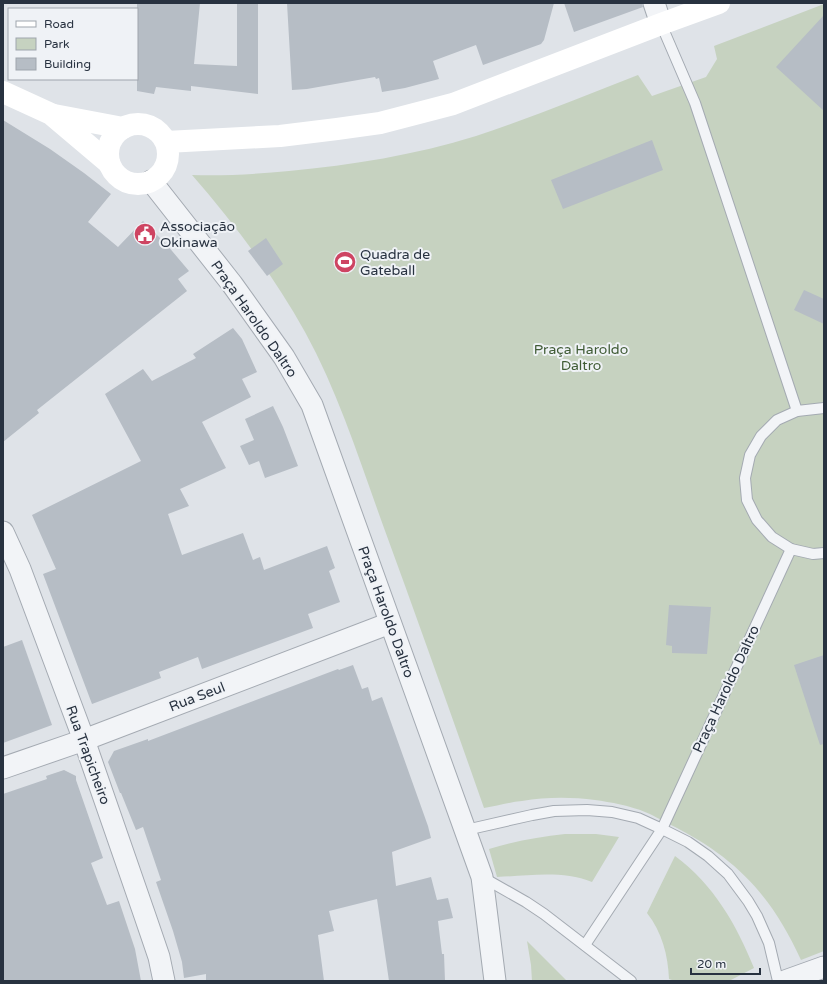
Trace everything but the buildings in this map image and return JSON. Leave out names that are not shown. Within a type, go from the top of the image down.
[{"type":"street","points":[[654,3],[661,24]]},
{"type":"street","points":[[166,142],[280,136],[380,123],[453,104],[719,3]]},
{"type":"street","points":[[3,92],[51,114],[123,128]]},
{"type":"street","points":[[51,114],[109,163],[114,172],[121,179],[130,183],[141,184],[158,176],[164,169],[168,160],[166,142],[160,133],[152,127],[143,124],[123,128],[116,134],[110,143],[108,153],[109,163]]},
{"type":"street","name":"Praça Haroldo Daltro","points":[[150,181],[232,284],[284,357],[312,405],[482,877],[495,981]]},
{"type":"street","name":"Rua Trapicheiro","points":[[3,532],[20,569],[84,740],[159,957],[164,981]]},
{"type":"street","name":"Rua Seul","points":[[3,768],[84,740],[390,623]]},
{"type":"street","points":[[785,981],[824,966]]},
{"type":"lane","points":[[661,24],[695,103],[797,411]]},
{"type":"lane","points":[[824,408],[797,411],[777,420],[761,436],[750,455],[745,478],[747,500],[757,520],[772,537],[791,549],[813,554],[824,554]]},
{"type":"lane","name":"Praça Haroldo Daltro","points":[[585,945],[662,829],[791,549]]},
{"type":"lane","points":[[466,830],[532,814],[554,811],[587,810],[612,812],[638,818],[662,829],[688,842],[708,856],[728,874],[757,916],[769,942],[778,981]]},
{"type":"lane","points":[[482,877],[544,914],[631,981]]},
{"type":"green space","name":"Praça Haroldo Daltro","points":[[824,4],[824,951],[801,960],[777,915],[748,879],[713,849],[692,836],[651,815],[614,803],[577,798],[549,798],[513,802],[484,808],[339,404],[317,356],[293,311],[267,270],[223,212],[192,175],[240,174],[313,169],[430,149],[497,129],[638,75],[652,96],[706,77],[717,59],[714,46]]},
{"type":"green space","points":[[565,834],[596,834],[619,837],[592,882],[581,878],[557,875],[497,877],[489,849],[546,836]]},
{"type":"green space","points":[[675,856],[689,867],[722,906],[740,936],[754,968],[729,981],[675,981],[669,979],[666,953],[663,944],[657,928],[647,913]]},
{"type":"green space","points":[[527,941],[567,981],[532,981]]},
{"type":"place","name":"Associação Okinawa","points":[[145,234]]},
{"type":"place","name":"Quadra de Gateball","points":[[345,262]]}]
